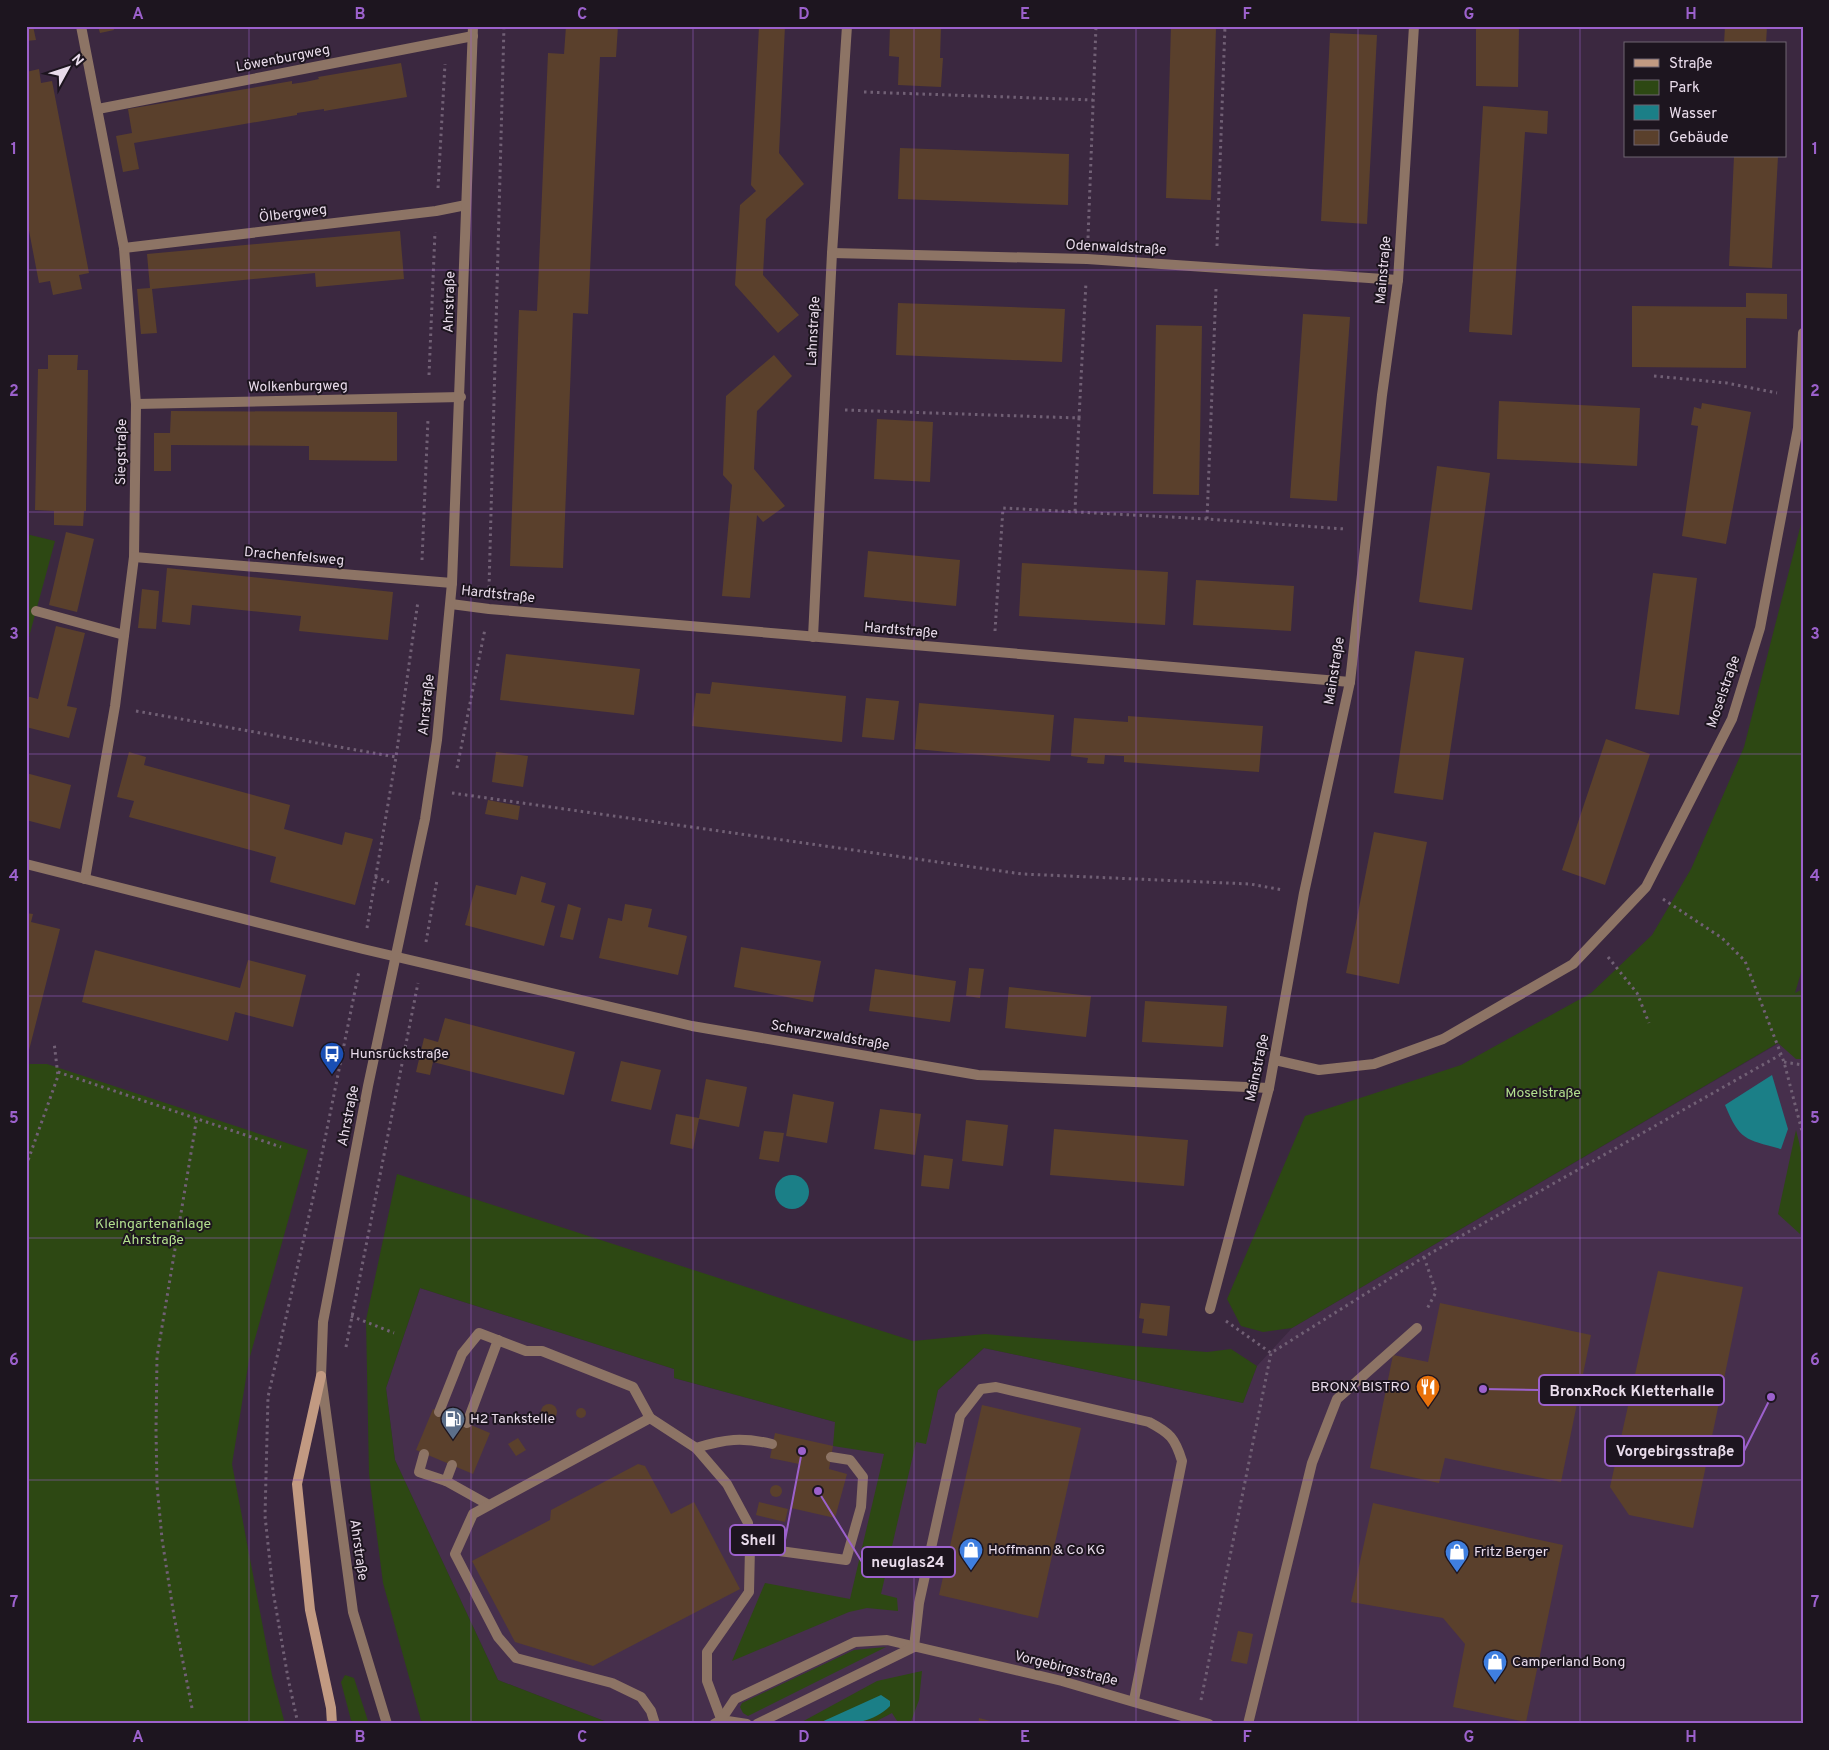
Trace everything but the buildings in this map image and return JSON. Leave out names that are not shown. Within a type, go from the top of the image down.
[{"type":"main road","name":"Ahrstraße","points":[[321,1376],[297,1484],[310,1610],[331,1708]]},
{"type":"main road","points":[[331,1708],[332,1724]]},
{"type":"street","name":"Siegstraße","points":[[81,26],[124,248],[136,404],[134,557],[115,706],[85,878]]},
{"type":"street","name":"Lahnstraße","points":[[813,637],[832,253],[847,26]]},
{"type":"street","name":"Mainstraße","points":[[1210,1309],[1269,1088],[1304,893],[1350,682],[1382,395],[1398,280],[1414,26]]},
{"type":"street","name":"Löwenburgweg","points":[[98,109],[446,41],[473,31]]},
{"type":"street","name":"Ahrstraße","points":[[387,1724],[353,1612],[321,1376],[323,1322],[395,956],[425,819],[437,740],[451,604],[461,397],[473,31]]},
{"type":"street","name":"Ölbergweg","points":[[124,248],[436,211],[466,205]]},
{"type":"street","name":"Odenwaldstraße","points":[[832,253],[1087,259],[1398,280]]},
{"type":"street","name":"Moselstraße","points":[[1274,1060],[1319,1070],[1374,1064],[1443,1039],[1573,964],[1646,887],[1732,719],[1760,628],[1798,428],[1803,333]]},
{"type":"street","name":"Wolkenburgweg","points":[[136,404],[461,397]]},
{"type":"street","name":"Drachenfelsweg","points":[[134,557],[452,583]]},
{"type":"street","name":"Hardtstraße","points":[[451,604],[489,609],[1350,682]]},
{"type":"street","points":[[36,611],[124,635]]},
{"type":"street","points":[[26,864],[395,956]]},
{"type":"street","name":"Schwarzwaldstraße","points":[[395,956],[692,1026],[978,1075],[1269,1088]]},
{"type":"street","points":[[1248,1724],[1312,1462],[1337,1399],[1417,1328]]},
{"type":"street","points":[[439,1412],[462,1354],[479,1334],[526,1351],[542,1351],[633,1387],[650,1418],[696,1448],[727,1484],[748,1523],[750,1547],[749,1592],[707,1652],[707,1681],[719,1723],[747,1724]]},
{"type":"street","points":[[467,1423],[498,1340]]},
{"type":"street","points":[[757,1724],[914,1647],[919,1603],[960,1416],[981,1390],[996,1387],[1149,1422],[1166,1430],[1176,1442],[1182,1461],[1134,1700]]},
{"type":"street","points":[[650,1418],[473,1514],[455,1554],[498,1637],[516,1658],[612,1683],[641,1697],[651,1711],[655,1724]]},
{"type":"street","points":[[696,1448],[722,1440],[748,1439],[772,1444]]},
{"type":"street","points":[[424,1454],[419,1472],[446,1481],[489,1506]]},
{"type":"street","points":[[750,1547],[846,1560],[861,1507],[863,1477],[850,1460],[830,1457]]},
{"type":"street","points":[[446,1481],[452,1465]]},
{"type":"street","name":"Vorgebirgsstraße","points":[[719,1723],[735,1699],[856,1642],[887,1640],[1134,1700],[1197,1722],[1210,1724]]},
{"type":"street","name":"Ahrstraße","points":[[331,1708],[337,1724]]},
{"type":"path","points":[[1075,512],[1096,26]]},
{"type":"path","points":[[1206,519],[1225,26]]},
{"type":"path","points":[[298,1724],[273,1591],[265,1516],[268,1398],[313,1198],[363,949],[396,757],[421,581],[436,211],[446,41]]},
{"type":"path","points":[[843,92],[1093,100]]},
{"type":"path","points":[[1654,376],[1727,383],[1799,398]]},
{"type":"path","points":[[824,409],[1079,418]]},
{"type":"path","points":[[993,652],[1003,508],[1367,530]]},
{"type":"path","points":[[115,706],[396,757]]},
{"type":"path","points":[[452,793],[1022,874],[1250,884],[1304,893]]},
{"type":"path","points":[[1646,887],[1722,938],[1745,961],[1784,1062],[1803,1134]]},
{"type":"path","points":[[1595,941],[1637,993],[1649,1023]]},
{"type":"path","points":[[26,1166],[58,1072],[54,1042]]},
{"type":"path","points":[[1197,1722],[1270,1353],[1424,1257],[1780,1055]]},
{"type":"path","points":[[1784,1062],[1803,1066]]},
{"type":"path","points":[[58,1072],[197,1117],[281,1147]]},
{"type":"path","points":[[192,1708],[174,1616],[162,1539],[157,1485],[156,1431],[157,1357],[197,1117]]},
{"type":"path","points":[[1803,1233],[1803,1240]]},
{"type":"path","points":[[1417,1328],[1436,1292],[1424,1257]]},
{"type":"path","points":[[1210,1309],[1270,1353]]},
{"type":"path","points":[[351,1316],[394,1333]]},
{"type":"shaded area","points":[[1803,1029],[1803,1724],[612,1724],[498,1680],[395,1460],[386,1388],[420,1288],[674,1369],[674,1378],[835,1422],[929,1429],[938,1390],[984,1348],[1243,1403],[1257,1366],[1292,1328]]},
{"type":"green space","points":[[1803,516],[1803,966],[1795,993],[1803,989],[1803,1059],[1796,1059],[1778,1043],[1292,1328],[1263,1332],[1241,1326],[1227,1299],[1305,1116],[1461,1065],[1591,993],[1652,935],[1691,869],[1744,747]]},
{"type":"green space","points":[[26,534],[55,541],[26,648]]},
{"type":"green space","name":"Kleingartenanlage Ahrstraße","points":[[26,1064],[47,1064],[308,1150],[249,1360],[232,1464],[272,1675],[285,1724],[26,1724]]},
{"type":"green space","points":[[1796,1130],[1803,1168],[1800,1234],[1778,1214]]},
{"type":"green space","points":[[397,1174],[913,1341],[985,1334],[1207,1352],[1231,1349],[1257,1366],[1243,1403],[984,1348],[938,1390],[926,1444],[916,1442],[881,1594],[897,1598],[898,1611],[867,1608],[849,1612],[732,1661],[765,1583],[850,1599],[884,1454],[833,1446],[835,1422],[674,1378],[674,1369],[420,1288],[386,1388],[395,1460],[498,1680],[612,1724],[422,1724],[383,1583],[369,1474],[366,1320]]},
{"type":"green space","points":[[886,1647],[748,1716],[743,1713],[740,1707],[742,1703],[854,1650]]},
{"type":"green space","points":[[922,1671],[919,1700],[910,1724],[899,1724],[892,1713],[871,1724],[798,1724],[877,1681]]},
{"type":"green space","points":[[345,1675],[354,1678],[369,1724],[352,1724],[341,1682]]},
{"type":"water","points":[[1772,1075],[1788,1129],[1781,1149],[1745,1137],[1735,1126],[1725,1105]]},
{"type":"water","points":[[792,1175],[799,1176],[804,1180],[808,1185],[808,1199],[804,1204],[799,1208],[792,1209],[785,1208],[780,1204],[776,1199],[775,1192],[776,1185],[780,1180],[785,1176]]},
{"type":"water","points":[[881,1695],[890,1701],[890,1706],[874,1717],[856,1722],[817,1724]]},
{"type":"place","name":"Hunsrückstraße","points":[[332,1075]]},
{"type":"place","name":"BronxRock Kletterhalle","points":[[1483,1389]]},
{"type":"place","name":"Vorgebirgsstraße","points":[[1771,1397]]},
{"type":"place","name":"BRONX BISTRO","points":[[1428,1408]]},
{"type":"place","name":"H2 Tankstelle","points":[[453,1440]]},
{"type":"place","name":"Shell","points":[[802,1451]]},
{"type":"place","name":"neuglas24","points":[[818,1491]]},
{"type":"place","name":"Hoffmann & Co KG","points":[[971,1571]]},
{"type":"place","name":"Fritz Berger","points":[[1457,1573]]},
{"type":"place","name":"Camperland Bong","points":[[1495,1683]]}]
